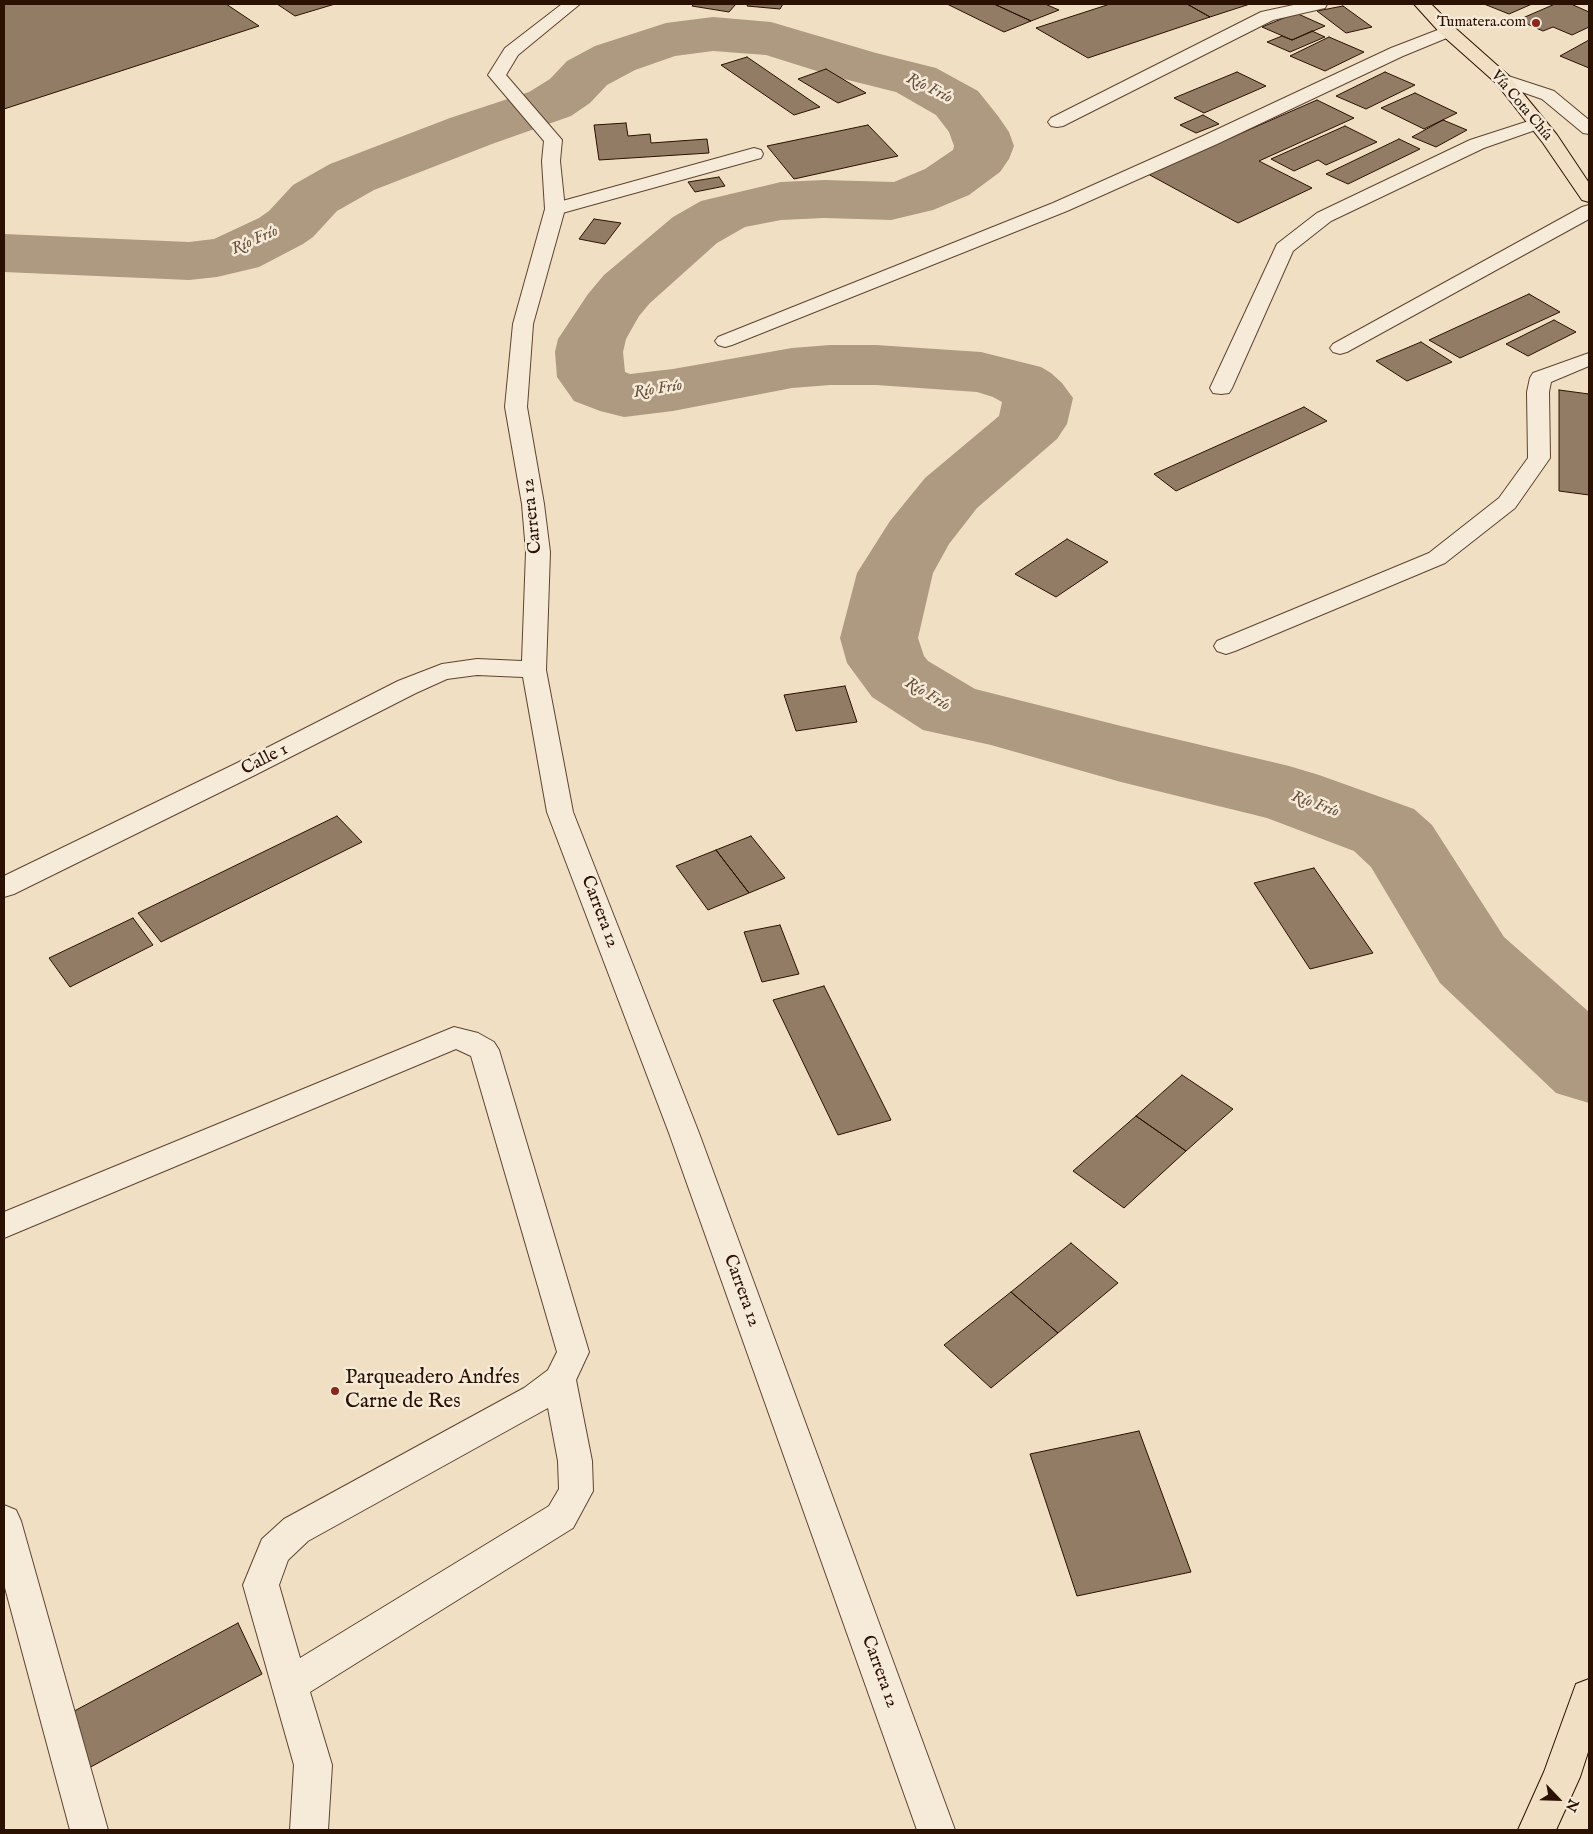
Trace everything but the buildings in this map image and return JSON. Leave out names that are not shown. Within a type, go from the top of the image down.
[{"type":"main road","name":"Vía Cota Chía","points":[[1422,4],[1448,31],[1502,79],[1538,123],[1589,196]]},
{"type":"main road","points":[[1537,1830],[1561,1776],[1589,1696]]},
{"type":"street","name":"Carrera 12","points":[[572,4],[511,52],[497,75],[553,140],[550,161],[555,209],[523,324],[516,407],[533,504],[538,552],[534,670],[560,812],[684,1133],[936,1830]]},
{"type":"street","points":[[1057,122],[1267,16],[1319,4]]},
{"type":"street","points":[[725,341],[1060,207],[1210,140],[1397,52],[1448,31]]},
{"type":"street","points":[[1502,79],[1548,95],[1589,129]]},
{"type":"street","points":[[1221,388],[1284,248],[1324,217],[1477,144],[1538,123]]},
{"type":"street","points":[[555,209],[754,154]]},
{"type":"street","points":[[1340,348],[1589,211]]},
{"type":"street","points":[[1226,646],[1437,558],[1507,503],[1539,458],[1538,392],[1541,378],[1589,359]]},
{"type":"street","name":"Calle 1","points":[[4,887],[244,770],[407,687],[442,672],[477,667],[534,670]]},
{"type":"street","points":[[4,1225],[454,1038],[468,1041],[484,1050],[573,1352],[560,1380],[536,1398],[296,1530],[274,1550],[261,1585],[313,1765],[309,1830]]},
{"type":"street","points":[[289,1685],[561,1517],[576,1491],[575,1461],[560,1380]]},
{"type":"street","points":[[4,1521],[89,1830]]},
{"type":"waterway","name":"Río Frío","points":[[4,253],[189,261],[217,258],[236,253],[281,231],[291,224],[315,198],[352,177],[471,131],[550,104],[570,91],[587,73],[615,58],[666,40],[713,34],[771,39],[856,65],[916,80],[957,103],[969,116],[979,132],[984,146],[979,159],[947,182],[911,197],[891,201],[824,199],[781,201],[723,214],[695,230],[627,289],[611,308],[592,339],[589,352],[591,377],[598,386],[624,396],[673,390],[792,368],[830,365],[876,365],[981,372],[1017,382],[1027,388],[1038,398],[1032,424],[951,493],[916,537],[895,573],[879,638],[887,663],[900,679],[952,711],[994,719],[1121,754],[1289,795],[1384,830],[1402,846],[1472,960],[1589,1067]]},
{"type":"place","name":"Tumatera.com","points":[[1536,23]]},
{"type":"place","name":"Parqueadero Andŕes Carne de Res","points":[[335,1391]]}]
